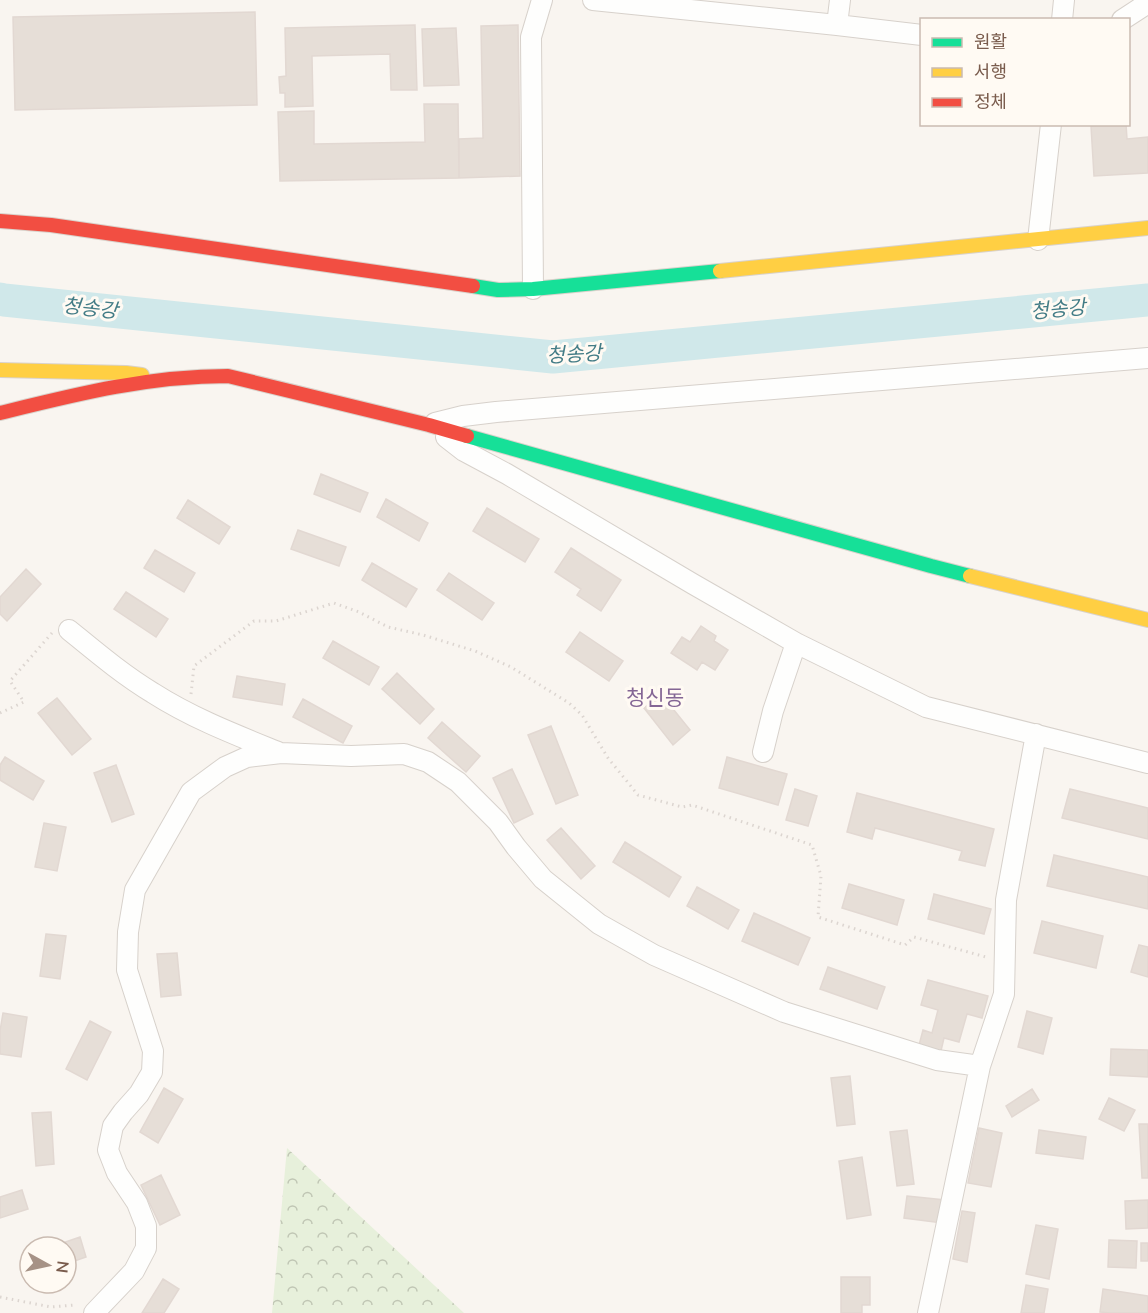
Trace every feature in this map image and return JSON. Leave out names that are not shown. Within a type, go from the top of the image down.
[{"type":"main road","points":[[0,222],[51,225],[498,290],[533,289],[1148,228]]},
{"type":"main road","points":[[0,370],[126,373],[167,378]]},
{"type":"main road","points":[[0,413],[114,386],[200,375],[228,376],[429,425],[931,566],[1148,620]]},
{"type":"street","points":[[533,289],[531,37],[542,0]]},
{"type":"street","points":[[593,0],[920,35]]},
{"type":"street","points":[[837,25],[840,0]]},
{"type":"street","points":[[1062,18],[1064,0]]},
{"type":"street","points":[[1125,18],[1148,3]]},
{"type":"street","points":[[1038,240],[1051,126]]},
{"type":"street","points":[[429,425],[463,416],[496,412],[1148,357]]},
{"type":"street","points":[[429,425],[464,451],[796,643],[926,707],[1148,763]]},
{"type":"street","points":[[69,630],[154,694],[235,734],[281,753]]},
{"type":"street","points":[[763,752],[773,711],[796,643]]},
{"type":"street","points":[[928,1313],[980,1066],[1004,994],[1006,900],[1036,734]]},
{"type":"street","points":[[88,1311],[134,1271],[146,1248],[146,1226],[137,1203],[117,1173],[108,1150],[113,1126],[139,1094],[152,1072],[153,1051],[127,970],[128,932],[135,890],[191,792],[225,767],[247,758],[281,753],[351,756],[404,754],[428,762],[458,782],[498,822],[543,879],[599,924],[654,955],[784,1012],[937,1060],[980,1066]]},
{"type":"path","points":[[192,714],[191,688],[194,666],[254,621],[276,621],[334,603],[359,612],[388,627],[475,651],[511,667],[569,703],[582,715],[608,758],[638,795],[682,807],[692,805],[812,845],[821,876],[818,916],[905,945],[914,938],[1005,962]]},
{"type":"path","points":[[0,713],[24,702],[10,681],[52,633],[69,630]]},
{"type":"path","points":[[0,1297],[51,1307],[74,1305],[88,1311]]},
{"type":"green space","points":[[287,1148],[464,1313],[272,1313]]},
{"type":"building","points":[[255,12],[257,105],[15,110],[13,17]]},
{"type":"building","points":[[415,25],[417,90],[391,90],[390,54],[312,56],[313,106],[285,107],[285,93],[280,93],[279,77],[286,76],[285,28]]},
{"type":"building","points":[[518,25],[520,176],[459,178],[459,139],[483,138],[481,26]]},
{"type":"building","points":[[456,28],[459,85],[424,86],[422,29]]},
{"type":"building","points":[[424,104],[458,104],[459,178],[280,181],[278,112],[314,111],[314,144],[425,142]]},
{"type":"building","points":[[1091,126],[1126,126],[1127,139],[1148,137],[1148,173],[1094,176]]},
{"type":"building","points":[[321,474],[368,493],[360,512],[314,494]]},
{"type":"building","points":[[386,499],[428,523],[419,541],[377,517]]},
{"type":"building","points":[[188,500],[230,527],[219,544],[177,518]]},
{"type":"building","points":[[487,508],[539,539],[525,562],[473,531]]},
{"type":"building","points":[[298,530],[346,547],[339,566],[291,549]]},
{"type":"building","points":[[571,548],[621,580],[601,611],[577,595],[581,589],[555,572]]},
{"type":"building","points":[[155,550],[195,573],[184,592],[144,568]]},
{"type":"building","points":[[372,563],[417,589],[406,607],[362,580]]},
{"type":"building","points":[[26,569],[41,584],[7,621],[0,614],[0,597]]},
{"type":"building","points":[[449,573],[494,603],[482,620],[437,590]]},
{"type":"building","points":[[126,592],[168,619],[156,637],[114,609]]},
{"type":"building","points":[[701,626],[716,636],[714,641],[728,650],[715,670],[702,662],[697,670],[671,653],[682,637],[690,642]]},
{"type":"building","points":[[580,632],[623,661],[609,681],[566,652]]},
{"type":"building","points":[[333,641],[379,667],[369,685],[323,658]]},
{"type":"building","points":[[397,673],[434,709],[420,724],[382,689]]},
{"type":"building","points":[[237,676],[285,684],[282,705],[233,697]]},
{"type":"building","points":[[661,694],[690,730],[673,745],[644,708]]},
{"type":"building","points":[[57,698],[91,739],[72,755],[38,713]]},
{"type":"building","points":[[303,699],[352,726],[343,743],[293,717]]},
{"type":"building","points":[[442,722],[480,756],[466,772],[428,738]]},
{"type":"building","points":[[551,726],[578,795],[556,804],[528,735]]},
{"type":"building","points":[[5,757],[44,781],[33,800],[0,780],[0,765]]},
{"type":"building","points":[[727,757],[787,774],[778,805],[719,788]]},
{"type":"building","points":[[116,765],[134,814],[112,822],[94,773]]},
{"type":"building","points":[[512,769],[533,814],[514,823],[493,778]]},
{"type":"building","points":[[795,789],[817,796],[808,826],[786,820]]},
{"type":"building","points":[[1070,789],[1148,808],[1148,839],[1062,818]]},
{"type":"building","points":[[857,793],[994,829],[985,866],[959,860],[962,851],[875,828],[872,839],[847,832]]},
{"type":"building","points":[[44,823],[66,827],[57,871],[35,867]]},
{"type":"building","points":[[561,828],[595,866],[581,879],[547,840]]},
{"type":"building","points":[[625,842],[681,877],[669,897],[613,862]]},
{"type":"building","points":[[1054,855],[1148,877],[1148,909],[1047,886]]},
{"type":"building","points":[[849,884],[904,900],[897,925],[842,908]]},
{"type":"building","points":[[697,887],[739,910],[728,929],[687,906]]},
{"type":"building","points":[[934,894],[991,909],[984,934],[928,919]]},
{"type":"building","points":[[754,913],[810,938],[798,965],[742,941]]},
{"type":"building","points":[[1042,921],[1103,936],[1096,968],[1034,953]]},
{"type":"building","points":[[46,934],[66,936],[60,979],[40,976]]},
{"type":"building","points":[[1139,945],[1148,947],[1148,977],[1131,972]]},
{"type":"building","points":[[177,953],[181,995],[161,997],[157,954]]},
{"type":"building","points":[[828,967],[885,987],[877,1009],[820,989]]},
{"type":"building","points":[[928,980],[988,996],[982,1018],[967,1014],[959,1042],[944,1038],[940,1055],[918,1049],[923,1030],[932,1033],[938,1010],[921,1005]]},
{"type":"building","points":[[1027,1011],[1052,1018],[1043,1054],[1018,1047]]},
{"type":"building","points":[[3,1013],[27,1017],[21,1057],[0,1054]]},
{"type":"building","points":[[90,1021],[111,1032],[87,1080],[66,1069]]},
{"type":"building","points":[[1111,1049],[1148,1050],[1148,1077],[1110,1075]]},
{"type":"building","points":[[850,1076],[855,1124],[837,1126],[831,1078]]},
{"type":"building","points":[[164,1088],[183,1099],[158,1143],[140,1132]]},
{"type":"building","points":[[1032,1089],[1039,1100],[1012,1117],[1006,1106]]},
{"type":"building","points":[[1109,1098],[1135,1110],[1124,1131],[1099,1119]]},
{"type":"building","points":[[51,1112],[54,1164],[36,1166],[32,1113]]},
{"type":"building","points":[[1139,1124],[1148,1124],[1148,1178],[1142,1178]]},
{"type":"building","points":[[979,1128],[1002,1133],[991,1187],[968,1183]]},
{"type":"building","points":[[907,1130],[914,1184],[897,1186],[890,1132]]},
{"type":"building","points":[[1039,1130],[1086,1137],[1083,1159],[1036,1153]]},
{"type":"building","points":[[862,1157],[871,1215],[847,1219],[839,1161]]},
{"type":"building","points":[[161,1175],[180,1215],[160,1225],[141,1185]]},
{"type":"building","points":[[22,1190],[28,1209],[0,1218],[0,1197]]},
{"type":"building","points":[[907,1196],[945,1200],[942,1223],[904,1218]]},
{"type":"building","points":[[1148,1200],[1148,1228],[1126,1229],[1125,1201]]},
{"type":"building","points":[[962,1211],[975,1213],[967,1262],[953,1259]]},
{"type":"building","points":[[1036,1225],[1058,1229],[1049,1279],[1026,1274]]},
{"type":"building","points":[[80,1237],[86,1257],[78,1260],[78,1238]]},
{"type":"building","points":[[1109,1240],[1137,1241],[1136,1268],[1108,1267]]},
{"type":"building","points":[[1141,1243],[1148,1243],[1148,1261],[1141,1261]]},
{"type":"building","points":[[841,1277],[870,1277],[870,1305],[862,1305],[862,1313],[841,1313]]},
{"type":"building","points":[[163,1279],[179,1289],[164,1313],[142,1313]]},
{"type":"building","points":[[1026,1285],[1048,1289],[1044,1313],[1021,1313]]},
{"type":"building","points":[[1103,1289],[1148,1296],[1148,1313],[1100,1312]]},
{"type":"waterway","name":"청송강","points":[[0,299],[553,357],[1148,300]]},
{"type":"traffic: fast","points":[[473,286],[498,290],[533,289],[720,271]]},
{"type":"traffic: fast","points":[[467,436],[970,576]]},
{"type":"traffic: slow","points":[[720,271],[1148,228]]},
{"type":"traffic: slow","points":[[0,370],[142,375]]},
{"type":"traffic: slow","points":[[970,576],[1148,620]]},
{"type":"traffic: jam","points":[[0,221],[51,225],[473,286]]},
{"type":"traffic: jam","points":[[0,413],[113,387],[169,379],[228,376],[467,436]]},
{"type":"district","name":"청신동","points":[[655,698]]}]
